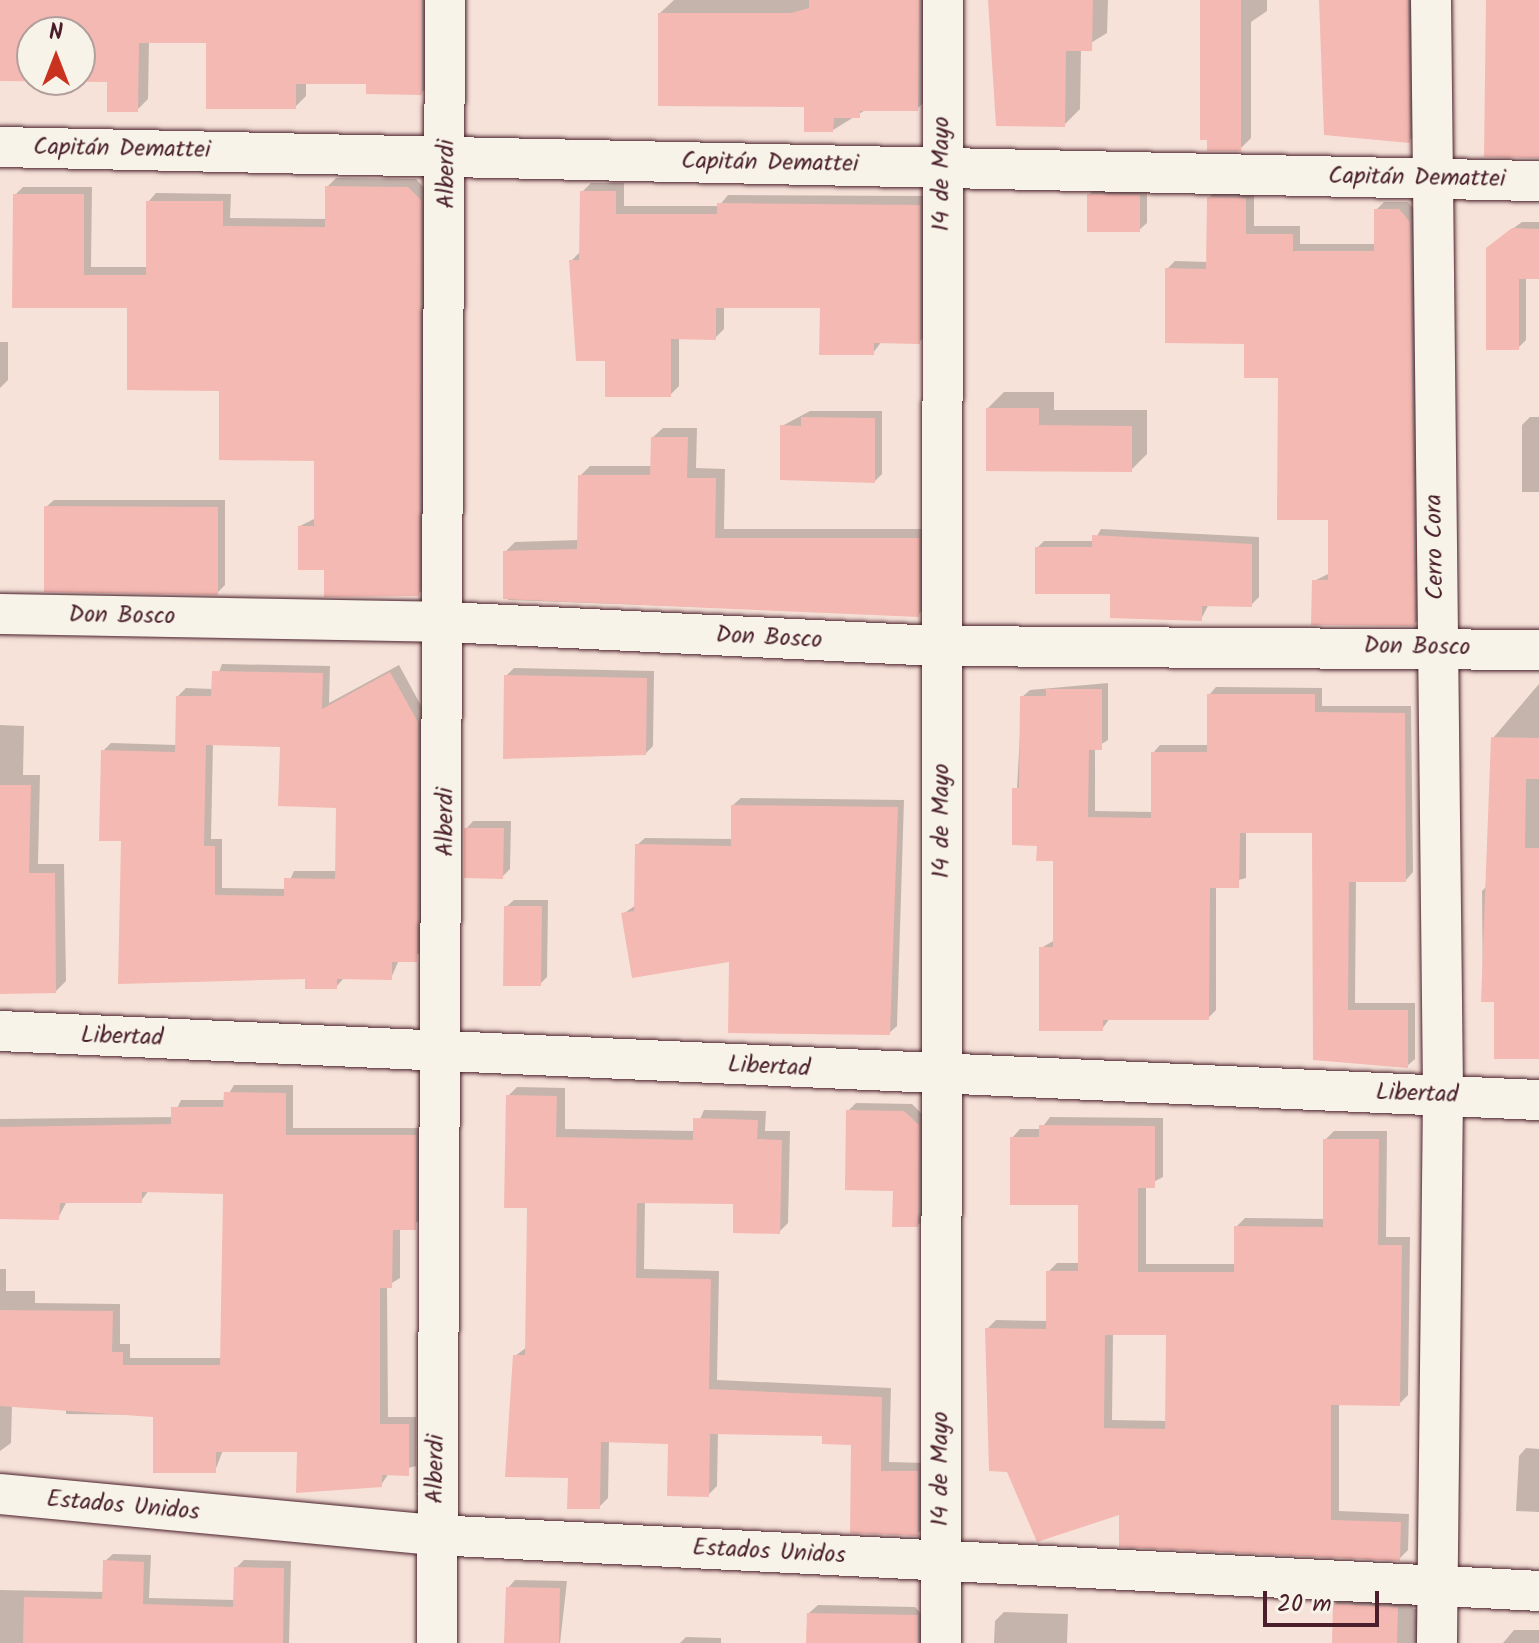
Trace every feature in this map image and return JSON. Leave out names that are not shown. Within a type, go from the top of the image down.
[{"type":"street","name":"Alberdi","points":[[437,1643],[435,1535],[445,1051],[445,0]]},
{"type":"street","name":"14 de Mayo","points":[[941,1643],[943,0]]},
{"type":"street","name":"Cerro Cora","points":[[1431,0],[1430,178],[1443,1095],[1437,1643]]},
{"type":"street","name":"Capitán Demattei","points":[[0,147],[1539,181]]},
{"type":"street","name":"Don Bosco","points":[[0,614],[446,622],[942,646],[1437,646],[1539,650]]},
{"type":"street","name":"Libertad","points":[[0,1031],[942,1076],[1539,1100]]},
{"type":"street","name":"Estados Unidos","points":[[0,1494],[435,1535],[1539,1591]]},
{"type":"building","points":[[0,0],[422,0],[422,95],[366,94],[366,84],[296,84],[296,109],[206,109],[206,43],[139,43],[138,112],[107,112],[107,82],[96,82],[96,16],[16,16],[16,81],[0,81]]},
{"type":"building","points":[[809,0],[919,0],[918,111],[860,111],[860,118],[834,118],[833,132],[804,132],[804,107],[658,106],[658,13],[791,13],[809,8]]},
{"type":"building","points":[[988,0],[1093,0],[1092,51],[1066,51],[1065,127],[996,126]]},
{"type":"building","points":[[1200,0],[1241,0],[1241,151],[1207,151],[1207,140],[1200,140]]},
{"type":"building","points":[[1319,0],[1408,0],[1410,143],[1324,135]]},
{"type":"building","points":[[1486,0],[1539,0],[1539,158],[1484,157]]},
{"type":"building","points":[[325,186],[408,187],[421,200],[419,596],[324,597],[324,570],[298,570],[298,526],[314,526],[314,461],[219,460],[219,391],[127,390],[127,308],[12,308],[13,194],[84,194],[84,275],[146,275],[146,201],[223,201],[223,226],[325,227]]},
{"type":"building","points":[[580,191],[616,191],[616,214],[717,214],[717,203],[920,205],[920,344],[874,343],[874,355],[819,355],[820,308],[716,308],[716,340],[671,339],[671,397],[605,397],[605,361],[576,361],[569,260],[579,260]]},
{"type":"building","points":[[1087,194],[1140,195],[1140,232],[1087,232]]},
{"type":"building","points":[[1207,197],[1246,198],[1246,234],[1293,234],[1293,251],[1374,251],[1374,209],[1399,209],[1410,222],[1415,626],[1311,625],[1312,580],[1328,580],[1328,520],[1277,520],[1278,378],[1244,378],[1244,344],[1165,343],[1165,268],[1206,269]]},
{"type":"building","points":[[1512,228],[1539,229],[1539,279],[1519,279],[1519,350],[1486,350],[1486,248]]},
{"type":"building","points":[[986,408],[1039,408],[1039,425],[1132,426],[1132,472],[986,471]]},
{"type":"building","points":[[801,417],[875,418],[875,483],[780,480],[780,425],[801,426]]},
{"type":"building","points":[[651,437],[688,437],[687,478],[716,478],[715,538],[919,538],[919,617],[503,599],[503,551],[577,549],[578,475],[650,475]]},
{"type":"building","points":[[44,506],[218,507],[218,595],[44,592]]},
{"type":"building","points":[[1092,535],[1252,544],[1252,607],[1202,606],[1202,621],[1110,618],[1110,594],[1035,594],[1035,547],[1092,547]]},
{"type":"building","points":[[212,671],[323,673],[322,709],[390,672],[418,722],[417,962],[392,962],[392,980],[337,979],[337,989],[305,989],[305,979],[118,984],[121,841],[99,841],[101,750],[175,752],[176,696],[211,696]],"holes":[[[206,745],[280,747],[278,806],[336,808],[335,879],[284,878],[284,896],[215,895],[215,846],[204,846]]]},
{"type":"building","points":[[504,675],[647,678],[646,755],[503,759]]},
{"type":"building","points":[[1046,689],[1102,689],[1102,750],[1089,750],[1088,817],[1151,818],[1151,752],[1207,752],[1207,694],[1315,694],[1315,712],[1405,713],[1406,882],[1349,882],[1348,1010],[1408,1010],[1408,1068],[1313,1060],[1312,833],[1240,833],[1239,888],[1210,888],[1209,1020],[1103,1020],[1103,1031],[1039,1031],[1039,947],[1053,947],[1053,861],[1036,861],[1037,846],[1012,845],[1012,788],[1019,788],[1020,696],[1046,696]]},
{"type":"building","points":[[1491,737],[1539,738],[1539,779],[1526,779],[1525,848],[1539,848],[1539,1059],[1494,1059],[1494,1002],[1481,1002]]},
{"type":"building","points":[[0,785],[31,785],[29,873],[55,873],[56,993],[0,994]]},
{"type":"building","points":[[731,805],[898,807],[890,1035],[728,1033],[729,962],[632,978],[621,913],[634,911],[635,844],[731,846]]},
{"type":"building","points":[[464,828],[504,828],[503,879],[464,878]]},
{"type":"building","points":[[504,906],[542,906],[541,986],[503,986]]},
{"type":"building","points":[[224,1092],[286,1093],[286,1135],[416,1135],[416,1230],[393,1230],[392,1288],[380,1288],[380,1424],[409,1424],[409,1476],[382,1475],[382,1487],[296,1493],[297,1452],[216,1452],[216,1473],[153,1473],[153,1417],[0,1406],[0,1310],[113,1311],[112,1352],[123,1352],[123,1365],[220,1365],[223,1194],[142,1192],[142,1203],[60,1203],[59,1220],[0,1219],[0,1127],[171,1124],[171,1107],[223,1107]]},
{"type":"building","points":[[506,1095],[557,1096],[556,1137],[693,1140],[693,1118],[758,1120],[757,1139],[782,1140],[780,1234],[733,1233],[733,1204],[637,1203],[636,1278],[711,1279],[709,1389],[882,1397],[881,1471],[918,1471],[918,1536],[850,1533],[851,1445],[822,1444],[822,1436],[710,1434],[709,1497],[667,1496],[668,1444],[601,1442],[600,1509],[567,1509],[568,1478],[505,1477],[513,1355],[525,1355],[527,1208],[504,1208]]},
{"type":"building","points":[[846,1110],[904,1111],[919,1125],[918,1227],[892,1227],[893,1191],[845,1190]]},
{"type":"building","points":[[1039,1125],[1155,1126],[1155,1188],[1138,1188],[1138,1272],[1234,1272],[1234,1226],[1323,1227],[1323,1139],[1379,1139],[1378,1245],[1402,1245],[1400,1406],[1331,1405],[1331,1520],[1401,1522],[1400,1561],[1119,1547],[1119,1515],[1037,1542],[1007,1472],[989,1471],[985,1328],[1046,1329],[1046,1271],[1078,1271],[1078,1205],[1010,1205],[1010,1137],[1039,1137]],"holes":[[[1105,1335],[1166,1335],[1165,1429],[1104,1428]]]},
{"type":"building","points":[[103,1560],[144,1562],[143,1604],[233,1607],[234,1567],[284,1568],[283,1643],[23,1643],[24,1597],[102,1599]]},
{"type":"building","points":[[506,1587],[560,1588],[559,1643],[504,1643]]},
{"type":"building","points":[[1333,1604],[1398,1607],[1397,1643],[1332,1643]]},
{"type":"building","points":[[807,1613],[918,1615],[918,1643],[806,1643]]}]
